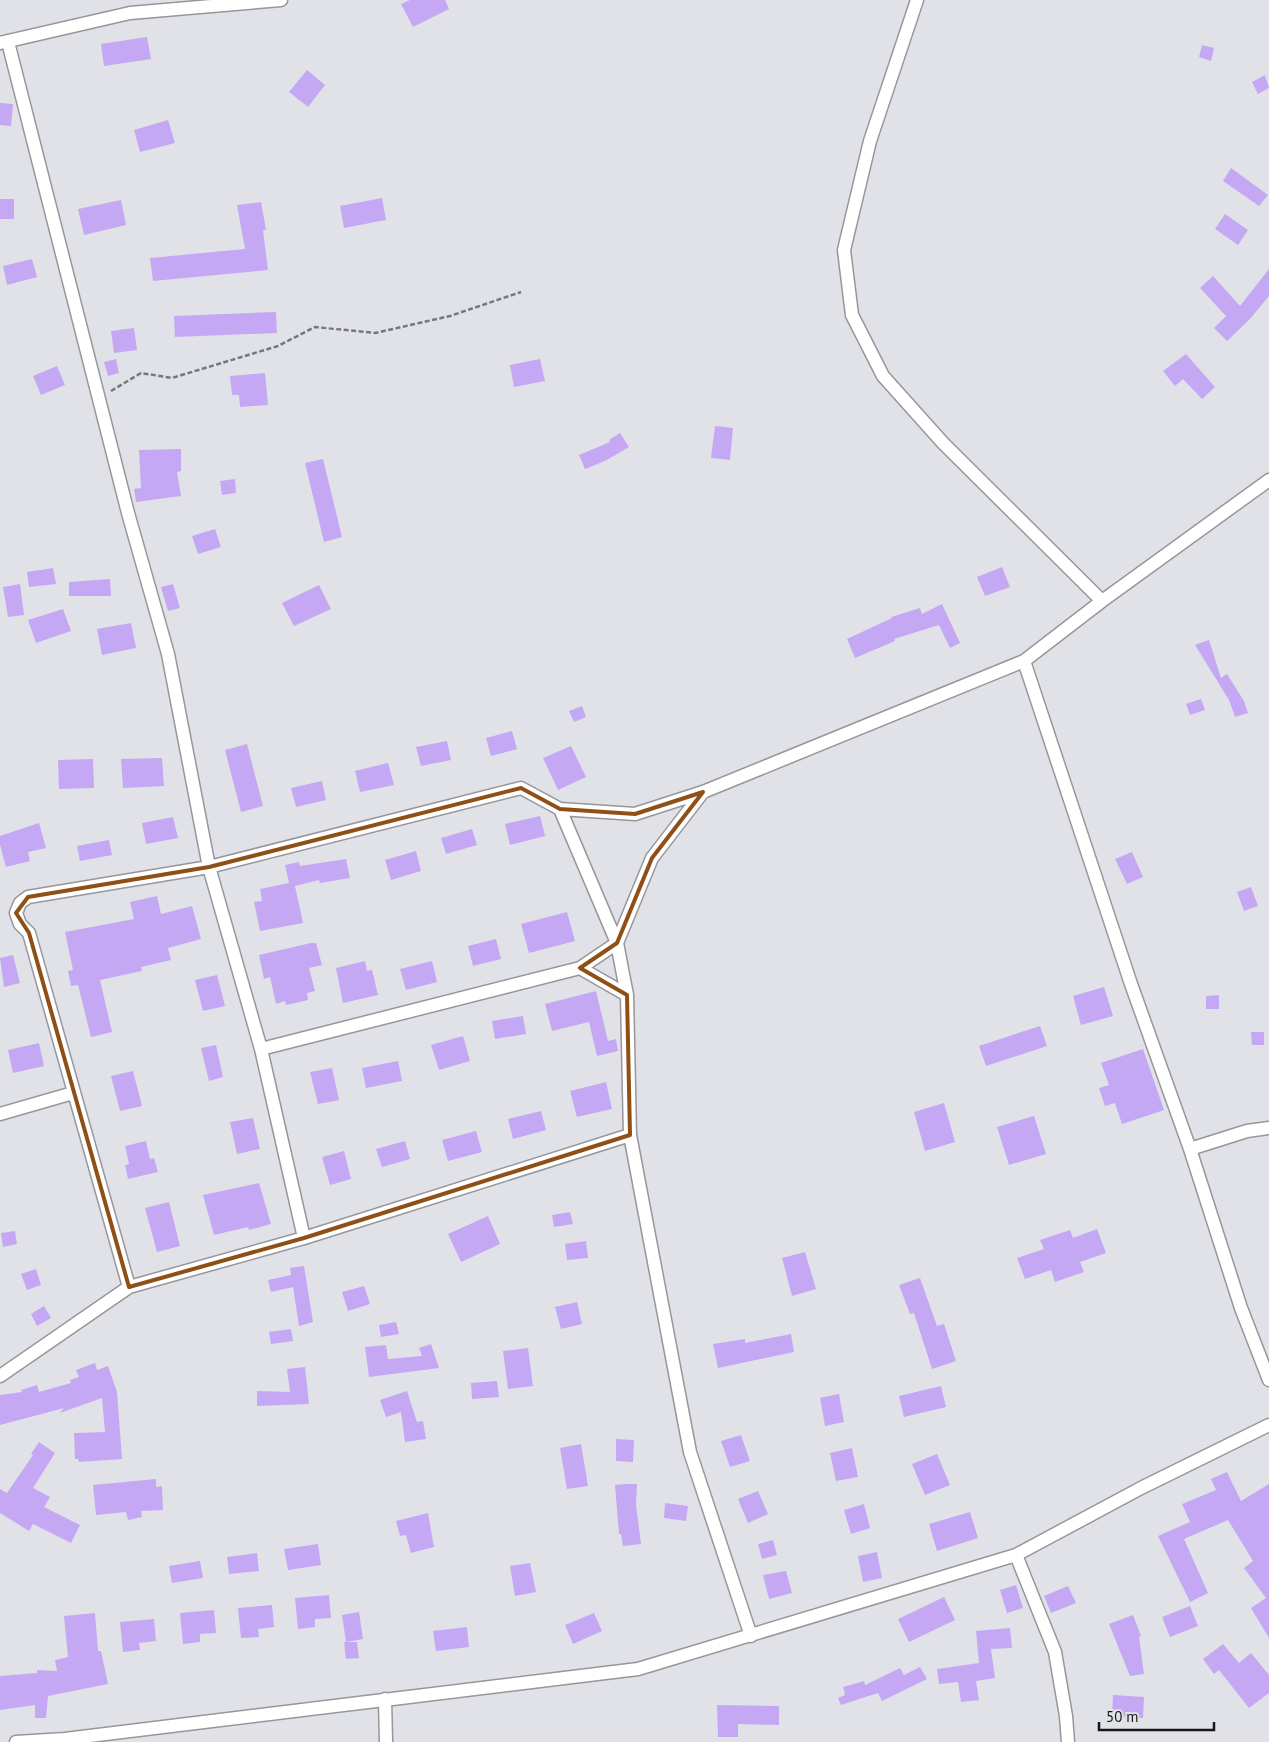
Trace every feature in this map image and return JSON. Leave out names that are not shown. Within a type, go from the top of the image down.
[{"type":"street","points":[[281,0],[130,13],[4,42],[168,654],[209,867],[261,1049],[304,1238]]},
{"type":"street","points":[[917,0],[870,141],[844,250],[852,315],[883,376],[943,443],[1102,601]]},
{"type":"street","points":[[129,1287],[29,933],[20,924],[16,913],[20,904],[28,897],[209,867],[521,788],[560,809],[635,814],[703,792],[1024,661],[1102,601],[1269,480]]},
{"type":"street","points":[[1024,661],[1131,984],[1190,1149],[1241,1308],[1269,1380]]},
{"type":"street","points":[[261,1049],[580,968],[617,943],[652,858],[703,792]]},
{"type":"street","points":[[560,809],[617,943],[627,995],[630,1135],[690,1452],[751,1636]]},
{"type":"street","points":[[580,968],[627,995]]},
{"type":"street","points":[[0,1114],[73,1093]]},
{"type":"street","points":[[1190,1149],[1247,1131],[1269,1128]]},
{"type":"street","points":[[0,1376],[129,1287],[304,1238],[630,1135]]},
{"type":"street","points":[[16,1742],[75,1738],[385,1698],[638,1669],[1016,1555],[1141,1488],[1269,1425]]},
{"type":"street","points":[[1016,1555],[1055,1652],[1066,1716],[1068,1742]]},
{"type":"street","points":[[385,1698],[386,1742]]},
{"type":"path","points":[[98,398],[141,373],[172,378],[278,346],[315,327],[375,334],[450,316],[521,292]]},
{"type":"highlighted area","points":[[521,788],[560,809],[635,814],[703,792],[652,858],[617,943],[580,968],[627,995],[630,1135],[304,1238],[129,1287],[29,933],[16,913],[28,897],[209,867]]},
{"type":"building","points":[[410,0],[445,0],[449,9],[413,27],[401,4]]},
{"type":"building","points":[[147,37],[151,59],[104,66],[101,44]]},
{"type":"building","points":[[1202,45],[1214,48],[1211,61],[1199,57]]},
{"type":"building","points":[[307,70],[325,85],[308,107],[289,92]]},
{"type":"building","points":[[1265,75],[1269,88],[1258,94],[1252,82]]},
{"type":"building","points":[[0,103],[13,104],[11,126],[0,125]]},
{"type":"building","points":[[168,120],[175,143],[140,152],[134,130]]},
{"type":"building","points":[[1231,168],[1268,195],[1259,206],[1223,181]]},
{"type":"building","points":[[382,198],[386,220],[344,228],[340,206]]},
{"type":"building","points":[[0,199],[14,199],[14,219],[0,219]]},
{"type":"building","points":[[121,200],[126,225],[84,235],[78,209]]},
{"type":"building","points":[[261,202],[266,230],[263,230],[268,270],[153,281],[150,258],[245,249],[237,205]]},
{"type":"building","points":[[1225,214],[1248,230],[1238,245],[1215,229]]},
{"type":"building","points":[[32,259],[37,277],[7,285],[3,266]]},
{"type":"building","points":[[1269,269],[1269,296],[1250,319],[1227,341],[1214,328],[1226,316],[1200,288],[1213,276],[1240,306]]},
{"type":"building","points":[[276,312],[277,333],[175,337],[174,316]]},
{"type":"building","points":[[134,328],[137,350],[114,353],[111,331]]},
{"type":"building","points":[[1186,354],[1215,387],[1202,399],[1183,379],[1175,386],[1163,371]]},
{"type":"building","points":[[116,359],[119,373],[108,376],[104,362]]},
{"type":"building","points":[[540,359],[545,381],[514,387],[510,365]]},
{"type":"building","points":[[57,366],[65,385],[41,395],[33,376]]},
{"type":"building","points":[[265,373],[268,405],[240,407],[239,395],[232,395],[230,376]]},
{"type":"building","points":[[715,426],[733,428],[730,460],[711,458]]},
{"type":"building","points":[[620,433],[629,447],[605,461],[585,469],[579,455],[610,442],[609,440]]},
{"type":"building","points":[[181,449],[181,471],[177,472],[181,496],[136,502],[134,489],[141,488],[139,450]]},
{"type":"building","points":[[323,459],[342,537],[324,542],[305,463]]},
{"type":"building","points":[[235,479],[236,493],[222,495],[220,481]]},
{"type":"building","points":[[215,529],[221,547],[198,554],[192,536]]},
{"type":"building","points":[[1002,567],[1010,587],[985,596],[977,577]]},
{"type":"building","points":[[53,568],[56,584],[29,587],[27,572]]},
{"type":"building","points":[[110,579],[111,596],[69,596],[69,582]]},
{"type":"building","points":[[20,584],[24,615],[8,617],[3,587]]},
{"type":"building","points":[[173,584],[180,608],[168,611],[161,587]]},
{"type":"building","points":[[319,585],[331,609],[294,626],[282,603]]},
{"type":"building","points":[[942,604],[960,643],[950,648],[939,625],[894,639],[895,641],[855,658],[847,639],[891,617],[920,608],[922,614]]},
{"type":"building","points":[[63,609],[71,631],[36,643],[28,620]]},
{"type":"building","points":[[131,623],[136,648],[102,655],[97,629]]},
{"type":"building","points":[[1209,640],[1221,678],[1227,674],[1244,701],[1248,713],[1235,717],[1229,700],[1195,645]]},
{"type":"building","points":[[1201,699],[1205,710],[1190,715],[1186,704]]},
{"type":"building","points":[[582,706],[586,717],[574,722],[569,711]]},
{"type":"building","points":[[512,731],[517,749],[491,756],[486,738]]},
{"type":"building","points":[[447,741],[451,760],[421,766],[416,747]]},
{"type":"building","points":[[247,744],[263,806],[241,812],[225,750]]},
{"type":"building","points":[[571,746],[586,777],[558,790],[543,758]]},
{"type":"building","points":[[162,758],[164,786],[123,788],[121,759]]},
{"type":"building","points":[[93,759],[94,788],[59,789],[58,760]]},
{"type":"building","points":[[388,763],[394,785],[360,792],[355,771]]},
{"type":"building","points":[[322,781],[326,800],[296,807],[291,788]]},
{"type":"building","points":[[540,816],[545,836],[510,845],[505,824]]},
{"type":"building","points":[[173,817],[178,838],[146,844],[142,823]]},
{"type":"building","points":[[39,823],[46,848],[28,852],[30,861],[6,867],[0,845],[0,836]]},
{"type":"building","points":[[472,829],[477,845],[446,854],[441,838]]},
{"type":"building","points":[[109,840],[112,855],[80,861],[77,846]]},
{"type":"building","points":[[416,851],[421,871],[391,880],[385,860]]},
{"type":"building","points":[[1132,852],[1143,877],[1127,884],[1115,859]]},
{"type":"building","points":[[346,859],[350,878],[320,883],[319,880],[295,886],[303,923],[260,931],[254,902],[262,901],[260,889],[289,883],[285,865],[299,862],[300,866]]},
{"type":"building","points":[[1251,887],[1258,906],[1244,911],[1237,892]]},
{"type":"building","points":[[157,896],[161,914],[192,906],[201,939],[168,948],[171,960],[141,967],[142,971],[100,980],[112,1032],[91,1037],[78,985],[71,986],[68,971],[73,970],[65,932],[134,919],[130,902]]},
{"type":"building","points":[[567,912],[575,941],[529,953],[521,924]]},
{"type":"building","points":[[496,939],[501,959],[473,966],[468,946]]},
{"type":"building","points":[[316,943],[322,965],[309,968],[315,991],[307,993],[308,1000],[286,1005],[285,1001],[276,1004],[270,977],[264,979],[259,955]]},
{"type":"building","points":[[13,955],[20,983],[4,987],[0,958]]},
{"type":"building","points":[[365,961],[367,971],[372,970],[378,995],[343,1003],[336,968]]},
{"type":"building","points":[[432,961],[437,982],[406,990],[400,969]]},
{"type":"building","points":[[217,975],[225,1006],[203,1011],[195,980]]},
{"type":"building","points":[[1104,987],[1113,1016],[1081,1025],[1073,996]]},
{"type":"building","points":[[596,991],[608,1041],[616,1039],[618,1051],[597,1056],[589,1022],[552,1031],[545,1004]]},
{"type":"building","points":[[1219,995],[1219,1009],[1206,1009],[1206,996]]},
{"type":"building","points":[[523,1016],[526,1034],[495,1039],[492,1021]]},
{"type":"building","points":[[1040,1026],[1047,1046],[986,1066],[979,1046]]},
{"type":"building","points":[[1251,1032],[1264,1032],[1264,1045],[1252,1045]]},
{"type":"building","points":[[463,1036],[470,1061],[439,1070],[431,1045]]},
{"type":"building","points":[[39,1043],[44,1066],[13,1073],[8,1050]]},
{"type":"building","points":[[216,1045],[223,1077],[209,1081],[201,1048]]},
{"type":"building","points":[[1143,1049],[1164,1110],[1122,1124],[1115,1103],[1105,1106],[1099,1088],[1109,1085],[1101,1063]]},
{"type":"building","points":[[398,1061],[402,1081],[366,1088],[362,1068]]},
{"type":"building","points":[[332,1068],[339,1100],[318,1104],[310,1072]]},
{"type":"building","points":[[133,1071],[142,1106],[120,1111],[111,1076]]},
{"type":"building","points":[[606,1082],[612,1109],[577,1117],[570,1091]]},
{"type":"building","points":[[944,1103],[955,1142],[925,1151],[914,1112]]},
{"type":"building","points":[[541,1111],[546,1130],[513,1139],[508,1119]]},
{"type":"building","points":[[1034,1116],[1046,1154],[1009,1165],[997,1127]]},
{"type":"building","points":[[253,1118],[260,1149],[237,1154],[230,1122]]},
{"type":"building","points":[[476,1131],[482,1152],[448,1161],[442,1140]]},
{"type":"building","points":[[146,1141],[150,1159],[154,1158],[158,1172],[128,1179],[125,1165],[129,1164],[125,1146]]},
{"type":"building","points":[[405,1141],[410,1159],[382,1167],[376,1149]]},
{"type":"building","points":[[344,1151],[351,1179],[330,1185],[322,1157]]},
{"type":"building","points":[[259,1183],[271,1224],[249,1230],[248,1227],[214,1235],[203,1195]]},
{"type":"building","points":[[169,1202],[180,1246],[157,1252],[145,1208]]},
{"type":"building","points":[[570,1212],[573,1224],[554,1227],[552,1215]]},
{"type":"building","points":[[488,1216],[500,1244],[461,1262],[448,1234]]},
{"type":"building","points":[[1097,1229],[1106,1253],[1080,1262],[1084,1272],[1055,1282],[1051,1270],[1025,1279],[1017,1258],[1044,1249],[1040,1240],[1070,1230],[1073,1238]]},
{"type":"building","points":[[15,1231],[17,1244],[3,1247],[1,1233]]},
{"type":"building","points":[[586,1241],[588,1258],[567,1260],[565,1244]]},
{"type":"building","points":[[805,1252],[816,1289],[792,1296],[782,1258]]},
{"type":"building","points":[[304,1266],[313,1322],[299,1326],[293,1287],[271,1292],[268,1280],[291,1275],[290,1268]]},
{"type":"building","points":[[36,1269],[41,1285],[27,1290],[21,1274]]},
{"type":"building","points":[[920,1278],[937,1326],[944,1324],[956,1361],[932,1369],[914,1313],[910,1314],[899,1285]]},
{"type":"building","points":[[364,1286],[370,1304],[348,1311],[342,1292]]},
{"type":"building","points":[[577,1302],[582,1324],[561,1329],[555,1307]]},
{"type":"building","points":[[44,1306],[51,1318],[37,1326],[31,1314]]},
{"type":"building","points":[[396,1322],[399,1334],[381,1337],[379,1325]]},
{"type":"building","points":[[291,1329],[293,1341],[271,1344],[269,1332]]},
{"type":"building","points":[[791,1334],[794,1352],[718,1368],[713,1344],[745,1339],[745,1343]]},
{"type":"building","points":[[431,1344],[439,1368],[369,1377],[365,1347],[386,1345],[388,1359],[422,1356],[419,1348]]},
{"type":"building","points":[[528,1348],[533,1386],[508,1389],[503,1351]]},
{"type":"building","points":[[95,1363],[97,1370],[108,1366],[117,1392],[122,1459],[79,1462],[78,1459],[75,1459],[74,1433],[105,1432],[102,1398],[60,1413],[64,1408],[0,1425],[0,1395],[22,1392],[21,1390],[37,1385],[39,1392],[71,1383],[70,1380],[79,1377],[76,1370]]},
{"type":"building","points":[[305,1367],[309,1404],[257,1406],[257,1391],[290,1392],[287,1369]]},
{"type":"building","points":[[497,1381],[499,1397],[472,1399],[471,1383]]},
{"type":"building","points":[[941,1386],[946,1407],[904,1417],[899,1396]]},
{"type":"building","points":[[407,1391],[417,1422],[423,1421],[426,1439],[405,1442],[401,1412],[386,1417],[380,1400]]},
{"type":"building","points":[[839,1394],[844,1422],[825,1426],[820,1398]]},
{"type":"building","points":[[741,1435],[750,1461],[730,1467],[721,1441]]},
{"type":"building","points":[[616,1439],[634,1440],[633,1462],[616,1461]]},
{"type":"building","points":[[39,1442],[55,1453],[33,1488],[50,1497],[44,1507],[80,1525],[71,1543],[33,1524],[29,1531],[0,1513],[0,1489],[7,1493],[33,1455],[31,1454]]},
{"type":"building","points":[[581,1444],[588,1486],[567,1489],[560,1448]]},
{"type":"building","points":[[852,1448],[858,1477],[836,1481],[830,1453]]},
{"type":"building","points":[[937,1454],[950,1485],[925,1495],[912,1464]]},
{"type":"building","points":[[1227,1472],[1241,1501],[1269,1484],[1269,1638],[1251,1608],[1266,1598],[1244,1568],[1253,1561],[1228,1520],[1184,1539],[1208,1593],[1190,1602],[1158,1536],[1190,1522],[1182,1504],[1216,1490],[1211,1479]]},
{"type":"building","points":[[156,1479],[156,1487],[162,1486],[163,1510],[141,1511],[142,1517],[128,1520],[126,1512],[96,1515],[93,1485]]},
{"type":"building","points":[[637,1484],[636,1505],[641,1544],[623,1546],[621,1534],[619,1534],[615,1485]]},
{"type":"building","points":[[758,1491],[768,1514],[748,1523],[738,1499]]},
{"type":"building","points":[[665,1503],[688,1506],[686,1521],[664,1518]]},
{"type":"building","points":[[864,1504],[870,1528],[851,1534],[844,1510]]},
{"type":"building","points":[[970,1512],[978,1538],[937,1551],[929,1524]]},
{"type":"building","points":[[428,1513],[434,1547],[411,1553],[406,1535],[400,1536],[396,1521]]},
{"type":"building","points":[[773,1540],[777,1555],[762,1559],[758,1544]]},
{"type":"building","points":[[318,1544],[321,1565],[288,1570],[284,1549]]},
{"type":"building","points":[[877,1552],[882,1578],[863,1582],[858,1556]]},
{"type":"building","points":[[257,1553],[259,1571],[229,1574],[227,1557]]},
{"type":"building","points":[[200,1561],[203,1578],[172,1583],[169,1566]]},
{"type":"building","points":[[530,1563],[536,1592],[515,1596],[510,1566]]},
{"type":"building","points":[[786,1571],[792,1593],[769,1599],[763,1575]]},
{"type":"building","points":[[1016,1585],[1023,1608],[1007,1613],[1000,1590]]},
{"type":"building","points":[[1068,1586],[1076,1603],[1051,1613],[1044,1596]]},
{"type":"building","points":[[329,1595],[331,1618],[315,1619],[315,1627],[298,1629],[295,1598]]},
{"type":"building","points":[[944,1597],[955,1620],[909,1642],[898,1619]]},
{"type":"building","points":[[272,1605],[274,1627],[258,1629],[259,1637],[241,1638],[238,1608]]},
{"type":"building","points":[[1190,1606],[1198,1626],[1170,1637],[1162,1617]]},
{"type":"building","points":[[214,1610],[216,1633],[200,1634],[200,1642],[183,1644],[180,1613]]},
{"type":"building","points":[[359,1612],[363,1639],[346,1642],[342,1615]]},
{"type":"building","points":[[95,1613],[98,1651],[101,1651],[108,1684],[48,1696],[46,1718],[35,1718],[35,1705],[0,1710],[0,1676],[37,1673],[37,1670],[57,1671],[55,1660],[68,1657],[64,1616]]},
{"type":"building","points":[[594,1613],[602,1631],[573,1644],[565,1625]]},
{"type":"building","points":[[1133,1615],[1141,1636],[1139,1637],[1144,1674],[1130,1676],[1109,1624]]},
{"type":"building","points":[[154,1619],[156,1641],[139,1643],[140,1650],[123,1652],[120,1622]]},
{"type":"building","points":[[467,1627],[469,1647],[436,1651],[433,1631]]},
{"type":"building","points":[[1010,1628],[1012,1648],[991,1649],[995,1678],[976,1681],[979,1700],[961,1702],[958,1682],[939,1684],[937,1669],[979,1663],[976,1631]]},
{"type":"building","points":[[344,1642],[357,1642],[359,1658],[346,1659]]},
{"type":"building","points":[[1223,1644],[1239,1663],[1251,1653],[1269,1675],[1269,1693],[1249,1708],[1219,1670],[1214,1674],[1203,1659]]},
{"type":"building","points":[[920,1667],[927,1679],[882,1701],[878,1693],[841,1705],[838,1698],[845,1695],[843,1687],[864,1681],[865,1685],[900,1668],[904,1675]]},
{"type":"building","points":[[1113,1695],[1144,1697],[1143,1718],[1112,1716]]},
{"type":"building","points":[[717,1705],[779,1706],[779,1725],[738,1724],[738,1737],[718,1737]]}]
